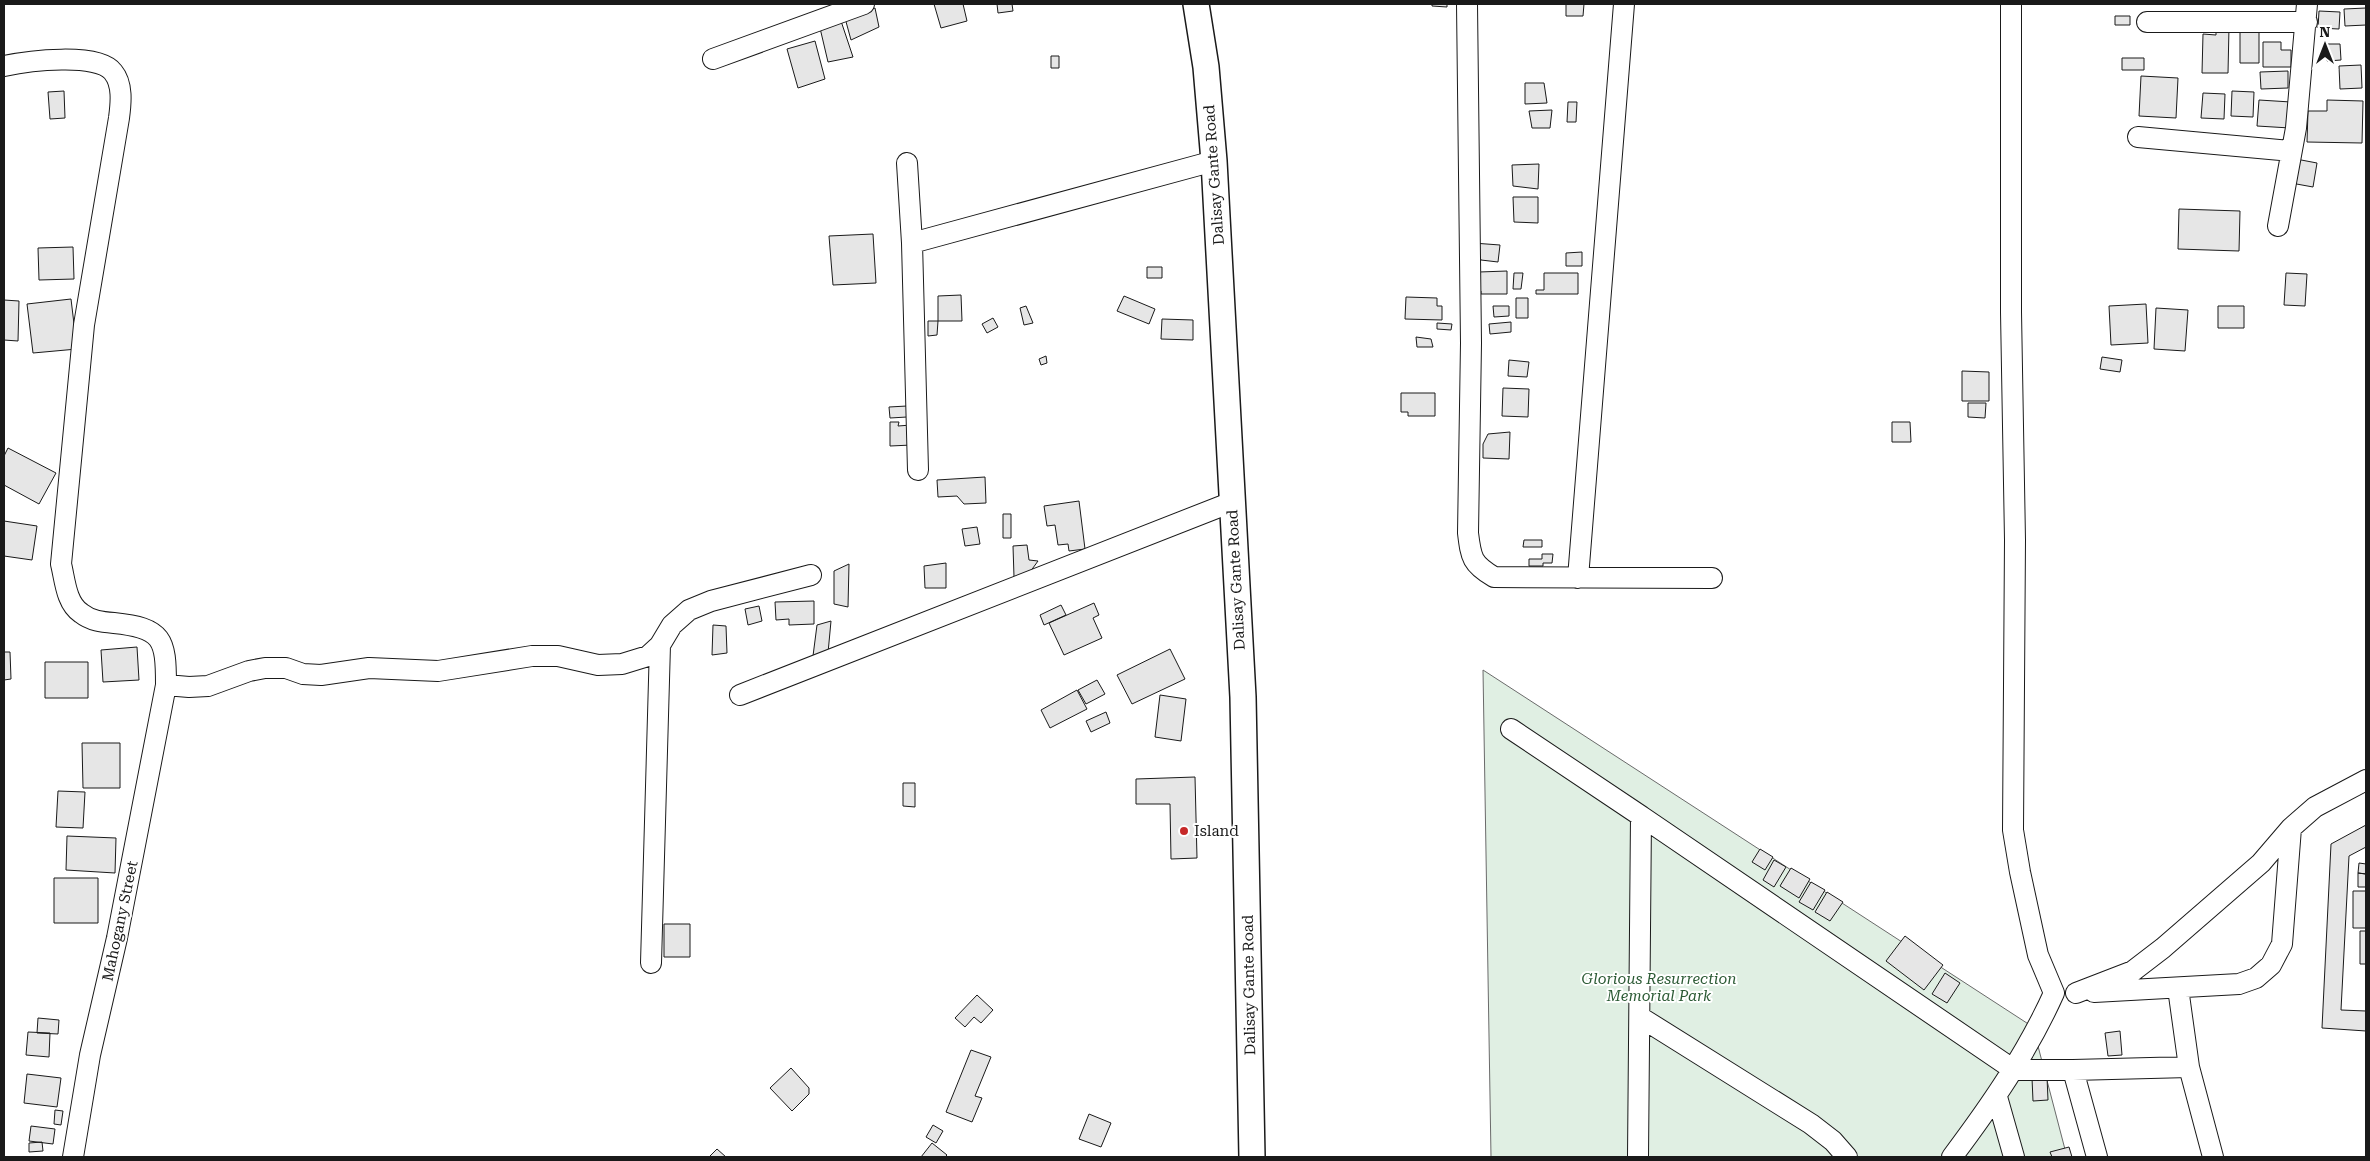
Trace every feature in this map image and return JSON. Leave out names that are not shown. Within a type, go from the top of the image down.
[{"type":"main road","name":"Dalisay Gante Road","points":[[1196,4],[1206,67],[1214,161],[1243,697],[1252,1157]]},
{"type":"street","points":[[713,60],[864,4]]},
{"type":"street","points":[[1467,4],[1471,343],[1468,533],[1470,554],[1477,567],[1494,577],[1712,578]]},
{"type":"street","points":[[1578,578],[1624,4]]},
{"type":"street","points":[[1952,1157],[1997,1097],[2014,1070],[2037,1030],[2054,993],[2038,954],[2013,830],[2015,540],[2011,312],[2011,4]]},
{"type":"street","points":[[2148,22],[2307,13],[2296,128],[2290,151],[2278,226]]},
{"type":"street","name":"Mahogany Street","points":[[4,66],[70,60],[98,62],[108,67],[115,74],[119,85],[119,118],[84,325],[61,564],[68,595],[80,613],[98,622],[131,625],[152,631],[162,642],[166,658],[166,685],[117,938],[90,1055],[73,1157]]},
{"type":"street","points":[[2138,137],[2290,151]]},
{"type":"street","points":[[912,243],[1214,161]]},
{"type":"street","points":[[907,163],[912,243],[918,470]]},
{"type":"street","points":[[740,695],[1232,502]]},
{"type":"street","points":[[166,685],[189,688],[208,686],[249,671],[265,668],[286,668],[302,674],[321,675],[369,668],[438,671],[532,656],[558,656],[598,665],[622,664],[648,656],[660,645],[672,625],[689,610],[711,601],[811,574]]},
{"type":"street","points":[[651,963],[660,645]]},
{"type":"street","points":[[1512,729],[2014,1070],[2188,1067]]},
{"type":"street","points":[[2076,993],[2133,972],[2261,863],[2292,828],[2315,807],[2366,780]]},
{"type":"street","points":[[1638,1157],[1642,816]]},
{"type":"street","points":[[2054,993],[2238,984],[2256,978],[2271,965],[2282,944],[2292,828]]},
{"type":"street","points":[[2178,988],[2188,1067],[2213,1157]]},
{"type":"street","points":[[1640,1017],[1811,1124],[1833,1141],[1847,1157]]},
{"type":"street","points":[[2073,1070],[2097,1157]]},
{"type":"street","points":[[1997,1097],[2014,1157]]},
{"type":"green space","name":"Glorious Resurrection Memorial Park","points":[[1483,670],[2033,1027],[2067,1157],[1491,1157]]},
{"type":"building","points":[[934,4],[963,4],[967,21],[941,28]]},
{"type":"building","points":[[997,4],[1012,4],[1013,11],[998,13]]},
{"type":"building","points":[[1432,4],[1447,4],[1447,7],[1432,6]]},
{"type":"building","points":[[1566,4],[1584,4],[1583,16],[1566,16]]},
{"type":"building","points":[[875,8],[879,27],[851,40],[845,18]]},
{"type":"building","points":[[2366,8],[2366,25],[2345,26],[2344,9]]},
{"type":"building","points":[[2319,11],[2340,12],[2339,29],[2318,28]]},
{"type":"building","points":[[2115,16],[2130,16],[2130,25],[2115,25]]},
{"type":"building","points":[[841,21],[853,57],[828,62],[820,28]]},
{"type":"building","points":[[2216,26],[2229,27],[2228,73],[2202,73],[2203,34],[2216,35]]},
{"type":"building","points":[[2240,29],[2259,29],[2259,63],[2240,63]]},
{"type":"building","points":[[815,41],[825,79],[798,88],[787,49]]},
{"type":"building","points":[[2263,42],[2281,42],[2281,50],[2291,50],[2291,67],[2263,67]]},
{"type":"building","points":[[2326,44],[2340,44],[2341,60],[2327,61]]},
{"type":"building","points":[[1051,56],[1059,56],[1059,68],[1051,68]]},
{"type":"building","points":[[2122,58],[2144,58],[2144,70],[2122,70]]},
{"type":"building","points":[[2361,65],[2362,88],[2340,89],[2339,66]]},
{"type":"building","points":[[2288,71],[2288,88],[2261,89],[2260,72]]},
{"type":"building","points":[[2141,76],[2178,78],[2176,118],[2139,116]]},
{"type":"building","points":[[1525,83],[1544,83],[1547,103],[1525,104]]},
{"type":"building","points":[[64,91],[65,118],[50,119],[48,92]]},
{"type":"building","points":[[2232,91],[2254,92],[2253,117],[2231,116]]},
{"type":"building","points":[[2203,93],[2225,94],[2224,119],[2201,118]]},
{"type":"building","points":[[2259,100],[2291,102],[2290,128],[2257,126]]},
{"type":"building","points":[[2327,100],[2363,101],[2362,143],[2307,142],[2308,111],[2327,111]]},
{"type":"building","points":[[1568,102],[1577,102],[1576,122],[1567,122]]},
{"type":"building","points":[[1552,110],[1550,128],[1532,128],[1529,111]]},
{"type":"building","points":[[2296,159],[2317,163],[2313,187],[2291,183]]},
{"type":"building","points":[[1539,164],[1538,189],[1513,186],[1512,165]]},
{"type":"building","points":[[1513,197],[1538,197],[1538,223],[1514,222]]},
{"type":"building","points":[[2179,209],[2240,211],[2239,251],[2178,249]]},
{"type":"building","points":[[873,234],[876,283],[833,285],[829,236]]},
{"type":"building","points":[[1473,243],[1500,245],[1498,262],[1481,260]]},
{"type":"building","points":[[73,247],[74,279],[39,280],[38,248]]},
{"type":"building","points":[[1582,252],[1582,266],[1566,266],[1566,253]]},
{"type":"building","points":[[1147,267],[1162,267],[1162,278],[1147,278]]},
{"type":"building","points":[[1507,271],[1507,294],[1481,294],[1481,291],[1476,290],[1479,272]]},
{"type":"building","points":[[1514,273],[1523,273],[1521,289],[1513,289]]},
{"type":"building","points":[[1544,273],[1578,273],[1578,294],[1536,294],[1536,290],[1544,290]]},
{"type":"building","points":[[2286,273],[2307,274],[2305,306],[2284,305]]},
{"type":"building","points":[[961,295],[962,321],[938,321],[938,296]]},
{"type":"building","points":[[1124,296],[1155,309],[1149,324],[1117,311]]},
{"type":"building","points":[[1406,297],[1437,298],[1437,306],[1442,306],[1442,320],[1405,319]]},
{"type":"building","points":[[1516,298],[1528,298],[1528,318],[1516,318]]},
{"type":"building","points":[[71,299],[77,349],[33,353],[27,304]]},
{"type":"building","points":[[4,300],[19,301],[18,341],[4,340]]},
{"type":"building","points":[[2146,304],[2148,343],[2111,345],[2109,306]]},
{"type":"building","points":[[1026,306],[1033,323],[1024,325],[1020,308]]},
{"type":"building","points":[[1493,306],[1509,306],[1509,316],[1494,317]]},
{"type":"building","points":[[2218,306],[2244,306],[2244,328],[2218,328]]},
{"type":"building","points":[[2156,308],[2188,310],[2185,351],[2154,349]]},
{"type":"building","points":[[993,318],[998,327],[987,333],[982,324]]},
{"type":"building","points":[[1162,319],[1193,320],[1193,340],[1161,339]]},
{"type":"building","points":[[928,321],[938,321],[937,335],[928,336]]},
{"type":"building","points":[[1511,322],[1511,332],[1490,334],[1489,324]]},
{"type":"building","points":[[1437,323],[1452,324],[1451,330],[1437,329]]},
{"type":"building","points":[[1416,337],[1431,339],[1433,347],[1417,347]]},
{"type":"building","points":[[1046,356],[1047,363],[1041,365],[1039,359]]},
{"type":"building","points":[[2102,357],[2122,360],[2120,372],[2100,369]]},
{"type":"building","points":[[1509,360],[1529,362],[1527,377],[1508,376]]},
{"type":"building","points":[[1962,371],[1989,372],[1989,401],[1962,401]]},
{"type":"building","points":[[1503,388],[1529,389],[1528,417],[1502,416]]},
{"type":"building","points":[[1401,393],[1435,393],[1435,416],[1408,416],[1408,412],[1401,412]]},
{"type":"building","points":[[1968,403],[1986,403],[1985,418],[1968,417]]},
{"type":"building","points":[[907,406],[907,417],[890,418],[889,407]]},
{"type":"building","points":[[890,422],[899,422],[898,426],[911,425],[912,445],[890,446]]},
{"type":"building","points":[[1892,422],[1910,422],[1911,442],[1892,442]]},
{"type":"building","points":[[1510,432],[1509,459],[1483,458],[1483,444],[1488,434]]},
{"type":"building","points":[[8,448],[56,473],[39,504],[4,485],[4,456]]},
{"type":"building","points":[[985,477],[986,503],[964,504],[957,496],[938,497],[937,480]]},
{"type":"building","points":[[1079,501],[1085,549],[1069,551],[1068,544],[1058,545],[1055,525],[1047,526],[1044,506]]},
{"type":"building","points":[[1003,514],[1011,514],[1011,538],[1003,538]]},
{"type":"building","points":[[4,521],[37,526],[32,560],[4,556]]},
{"type":"building","points":[[977,527],[980,544],[965,546],[962,529]]},
{"type":"building","points":[[1524,540],[1542,540],[1542,547],[1523,547]]},
{"type":"building","points":[[1027,545],[1029,560],[1038,561],[1030,572],[1014,577],[1013,546]]},
{"type":"building","points":[[1542,554],[1553,554],[1552,563],[1543,563],[1543,566],[1529,566],[1529,559],[1542,559]]},
{"type":"building","points":[[946,563],[946,588],[925,588],[924,566]]},
{"type":"building","points":[[849,564],[848,607],[834,604],[834,571]]},
{"type":"building","points":[[814,601],[814,624],[789,625],[789,619],[776,620],[775,602]]},
{"type":"building","points":[[1094,603],[1099,615],[1093,618],[1102,638],[1064,655],[1049,623]]},
{"type":"building","points":[[1061,605],[1066,615],[1044,625],[1040,615]]},
{"type":"building","points":[[759,606],[762,621],[748,625],[745,609]]},
{"type":"building","points":[[831,621],[828,653],[813,656],[817,625]]},
{"type":"building","points":[[713,625],[726,626],[727,653],[712,655]]},
{"type":"building","points":[[137,647],[139,680],[103,682],[101,650]]},
{"type":"building","points":[[1170,649],[1185,679],[1132,704],[1117,675]]},
{"type":"building","points":[[4,652],[10,652],[11,679],[4,680]]},
{"type":"building","points":[[45,662],[88,662],[88,698],[45,698]]},
{"type":"building","points":[[1097,680],[1105,694],[1086,704],[1078,690]]},
{"type":"building","points":[[1077,690],[1087,709],[1050,728],[1041,710]]},
{"type":"building","points":[[1160,695],[1186,699],[1181,741],[1155,737]]},
{"type":"building","points":[[1106,712],[1110,723],[1091,732],[1086,721]]},
{"type":"building","points":[[82,743],[120,743],[120,788],[83,788]]},
{"type":"building","name":"Island","points":[[1195,777],[1197,858],[1171,859],[1170,804],[1136,804],[1136,779]]},
{"type":"building","points":[[903,783],[915,783],[915,807],[903,806]]},
{"type":"building","points":[[58,791],[85,792],[83,828],[56,827]]},
{"type":"building","points":[[2366,825],[2366,847],[2349,856],[2341,1010],[2366,1011],[2366,1031],[2322,1028],[2331,844]]},
{"type":"building","points":[[67,836],[116,838],[115,873],[66,870]]},
{"type":"building","points":[[1760,849],[1773,857],[1765,870],[1752,862]]},
{"type":"building","points":[[1774,860],[1786,867],[1774,887],[1763,880]]},
{"type":"building","points":[[2359,863],[2366,864],[2366,874],[2358,873]]},
{"type":"building","points":[[1791,868],[1810,879],[1799,898],[1780,886]]},
{"type":"building","points":[[2358,873],[2366,874],[2366,887],[2358,887]]},
{"type":"building","points":[[54,878],[98,878],[98,923],[54,923]]},
{"type":"building","points":[[1811,882],[1825,890],[1813,910],[1799,902]]},
{"type":"building","points":[[2353,891],[2366,891],[2366,928],[2353,928]]},
{"type":"building","points":[[1827,892],[1843,902],[1830,921],[1815,912]]},
{"type":"building","points":[[664,924],[690,924],[690,957],[664,957]]},
{"type":"building","points":[[2360,931],[2366,931],[2366,964],[2360,964]]},
{"type":"building","points":[[1905,936],[1943,965],[1924,990],[1886,961]]},
{"type":"building","points":[[1945,973],[1960,983],[1947,1003],[1932,994]]},
{"type":"building","points":[[977,995],[993,1010],[981,1023],[974,1017],[965,1027],[955,1018]]},
{"type":"building","points":[[38,1018],[59,1020],[58,1034],[37,1033]]},
{"type":"building","points":[[2120,1031],[2122,1055],[2108,1056],[2105,1033]]},
{"type":"building","points":[[28,1032],[50,1033],[49,1057],[26,1055]]},
{"type":"building","points":[[971,1050],[991,1057],[975,1096],[982,1098],[972,1122],[946,1112]]},
{"type":"building","points":[[791,1068],[809,1088],[809,1094],[792,1111],[770,1088]]},
{"type":"building","points":[[27,1074],[61,1078],[57,1107],[24,1103]]},
{"type":"building","points":[[2047,1077],[2048,1100],[2033,1101],[2032,1078]]},
{"type":"building","points":[[55,1110],[63,1111],[61,1125],[54,1124]]},
{"type":"building","points":[[1089,1114],[1111,1123],[1101,1147],[1079,1139]]},
{"type":"building","points":[[933,1125],[943,1131],[936,1143],[926,1137]]},
{"type":"building","points":[[31,1126],[55,1129],[53,1144],[29,1141]]},
{"type":"building","points":[[42,1142],[43,1151],[29,1152],[29,1143]]},
{"type":"building","points":[[932,1143],[947,1155],[945,1157],[921,1157]]},
{"type":"building","points":[[2069,1147],[2072,1157],[2052,1157],[2050,1152]]},
{"type":"building","points":[[717,1149],[726,1157],[709,1157]]},
{"type":"place","name":"Island","points":[[1184,831]]}]
